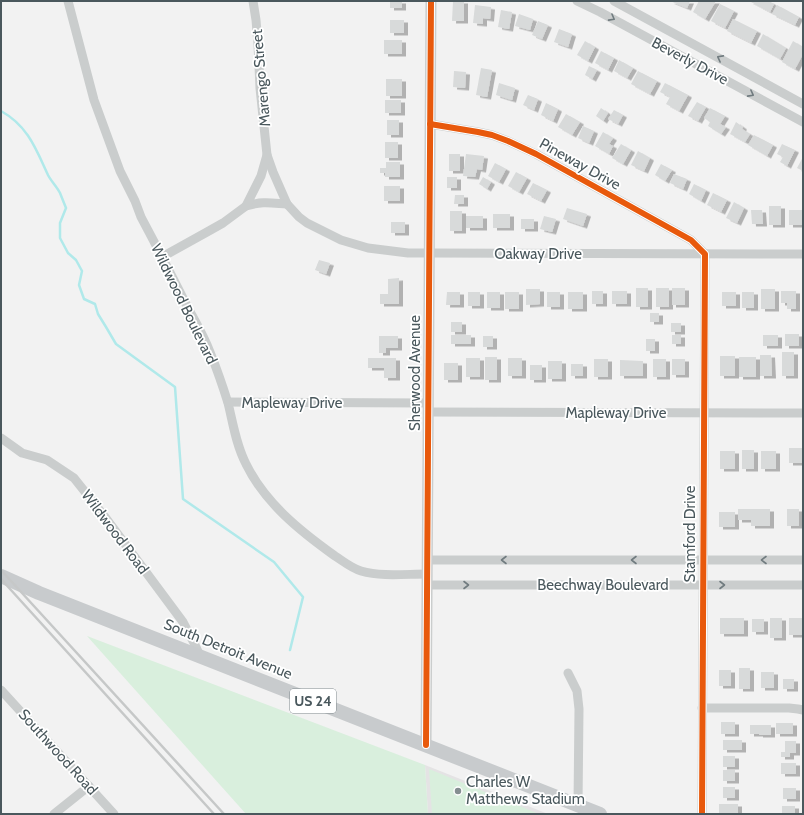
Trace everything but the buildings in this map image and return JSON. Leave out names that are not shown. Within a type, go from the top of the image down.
[{"type":"main road","name":"South Detroit Avenue","points":[[1,576],[39,593],[600,814]]},
{"type":"street","name":"Wildwood Boulevard","points":[[68,1],[94,100],[120,171],[141,217],[210,351],[228,402],[238,445],[245,463],[256,482],[274,504],[299,528],[321,546],[353,568],[379,575],[427,574]]},
{"type":"street","name":"Marengo Street","points":[[162,257],[223,223],[246,206],[265,202],[287,204],[273,172],[268,155],[260,88],[257,28],[253,1]]},
{"type":"street","name":"Sherwood Avenue","points":[[426,745],[431,1]]},
{"type":"street","name":"Beverly Drive","points":[[577,1],[803,122]]},
{"type":"street","name":"Beverly Drive","points":[[614,1],[803,104]]},
{"type":"street","name":"Pineway Drive","points":[[430,124],[492,135],[516,144],[691,240],[705,254]]},
{"type":"street","name":"Marengo Street","points":[[246,206],[261,176],[268,155]]},
{"type":"street","name":"Oakway Drive","points":[[287,204],[307,223],[341,240],[368,248],[386,251],[408,253],[803,254]]},
{"type":"street","name":"Stamford Drive","points":[[702,814],[705,254]]},
{"type":"street","name":"Mapleway Drive","points":[[228,402],[704,414],[803,413]]},
{"type":"street","name":"Wildwood Road","points":[[1,438],[22,453],[47,460],[74,478],[183,622],[200,656]]},
{"type":"street","name":"Beechway Boulevard","points":[[427,560],[803,560]]},
{"type":"street","name":"Beechway Boulevard","points":[[427,585],[803,585]]},
{"type":"street","points":[[568,673],[577,691],[579,709],[578,805]]},
{"type":"street","name":"Southwood Road","points":[[1,690],[114,814]]},
{"type":"street","points":[[702,708],[789,708],[803,710]]},
{"type":"street","points":[[54,814],[89,786]]},
{"type":"shaded area","name":"Charles W Matthews Stadium","points":[[425,765],[548,814],[428,814]]},
{"type":"green space","points":[[87,636],[425,765],[428,814],[246,814]]},
{"type":"green space","name":"Charles W Matthews Stadium","points":[[429,769],[539,814],[432,814]]},
{"type":"waterway","points":[[1,111],[25,131],[35,147],[49,177],[60,193],[66,208],[60,223],[60,238],[68,253],[76,260],[82,271],[79,285],[84,299],[95,304],[98,314],[116,344],[175,387],[183,499],[274,562],[303,597],[290,650]]},
{"type":"railway","points":[[1,570],[224,814]]},
{"type":"railway","points":[[1,579],[214,814]]},
{"type":"cycle path","points":[[426,745],[431,1]]},
{"type":"cycle path","points":[[430,124],[492,135],[536,154],[691,240],[705,254],[702,814]]},
{"type":"place","name":"Charles W Matthews Stadium","points":[[458,791]]}]
